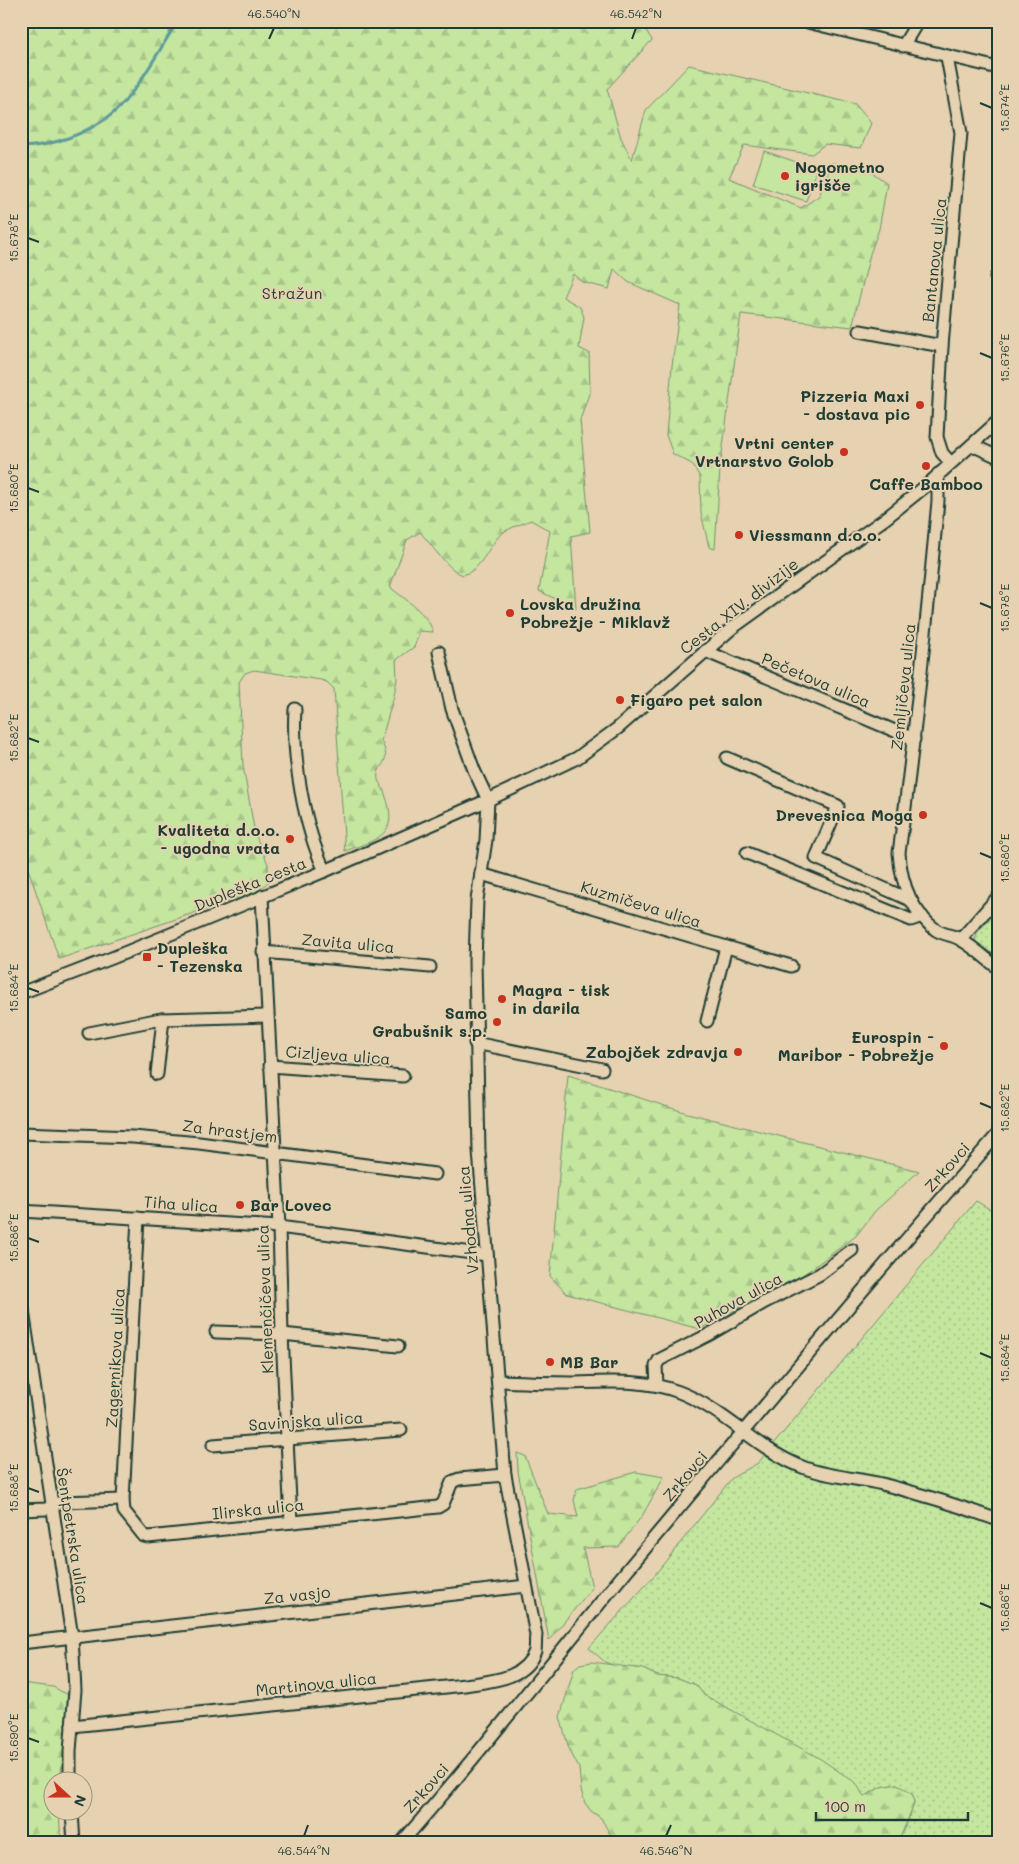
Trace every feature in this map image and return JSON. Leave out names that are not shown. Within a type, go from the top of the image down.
[{"type":"street","points":[[803,21],[998,68]]},
{"type":"street","points":[[903,46],[918,21]]},
{"type":"street","name":"Bantanova ulica","points":[[947,57],[961,133],[942,346],[937,437],[942,453],[951,464]]},
{"type":"street","points":[[860,331],[942,346]]},
{"type":"street","name":"Cesta XIV. divizije","points":[[488,800],[562,766],[593,747],[633,715],[705,651],[769,600],[886,518],[951,464],[998,421]]},
{"type":"street","points":[[972,445],[998,457]]},
{"type":"street","name":"Zemljičeva ulica","points":[[938,474],[938,501],[914,739],[899,853],[900,872],[910,900],[937,931],[961,939],[998,968]]},
{"type":"street","name":"Pečetova ulica","points":[[705,651],[914,739]]},
{"type":"street","points":[[439,652],[452,709],[474,770],[488,800]]},
{"type":"street","points":[[295,709],[294,730],[303,800],[309,828],[325,871]]},
{"type":"street","name":"Zemljičeva ulica","points":[[727,758],[838,806],[816,858],[910,900]]},
{"type":"street","name":"Dupleška cesta","points":[[21,993],[325,871],[488,800]]},
{"type":"street","name":"Vzhodna ulica","points":[[488,800],[486,840],[477,900],[476,926],[475,1044],[479,1151],[499,1381],[505,1475],[536,1635]]},
{"type":"street","points":[[747,853],[911,920],[922,916]]},
{"type":"street","name":"Kuzmičeva ulica","points":[[481,874],[791,966]]},
{"type":"street","name":"Klemenčičeva ulica","points":[[262,896],[279,1227],[291,1522]]},
{"type":"street","points":[[961,939],[998,897]]},
{"type":"street","points":[[708,1021],[726,947]]},
{"type":"street","name":"Zavita ulica","points":[[264,952],[430,968]]},
{"type":"street","points":[[88,1034],[163,1019],[267,1016]]},
{"type":"street","points":[[157,1074],[163,1019]]},
{"type":"street","points":[[475,1044],[602,1069]]},
{"type":"street","name":"Cizljeva ulica","points":[[270,1066],[403,1076]]},
{"type":"street","name":"Za hrastjem","points":[[21,1133],[134,1137],[275,1152],[434,1174]]},
{"type":"street","name":"Zrkovci","points":[[401,1843],[867,1284],[998,1134]]},
{"type":"street","name":"Tiha ulica","points":[[21,1211],[279,1227],[487,1255]]},
{"type":"street","name":"Zagernikova ulica","points":[[123,1500],[138,1218]]},
{"type":"street","name":"Puhova ulica","points":[[656,1385],[656,1366],[659,1360],[820,1274],[852,1250]]},
{"type":"street","name":"Šentpetrska ulica","points":[[21,1297],[72,1637],[75,1690],[70,1772]]},
{"type":"street","points":[[216,1332],[282,1334],[398,1346]]},
{"type":"street","points":[[499,1381],[603,1382],[656,1385],[692,1398],[728,1419],[770,1452],[788,1462],[831,1476],[880,1484],[998,1520]]},
{"type":"street","name":"Savinjska ulica","points":[[214,1445],[401,1430]]},
{"type":"street","name":"Ilirska ulica","points":[[123,1500],[124,1511],[138,1530],[148,1537],[438,1507],[443,1504],[452,1482],[459,1479],[505,1475]]},
{"type":"street","points":[[21,1510],[46,1509],[61,1502],[123,1500]]},
{"type":"street","name":"Za vasjo","points":[[21,1643],[526,1586]]},
{"type":"street","name":"Martinova ulica","points":[[72,1726],[465,1685],[499,1679],[513,1676],[526,1664],[535,1650],[536,1635]]},
{"type":"street","points":[[72,1822],[74,1843]]},
{"type":"green space","name":"Stražun","points":[[21,21],[640,21],[652,40],[607,89],[621,138],[632,160],[646,110],[689,65],[855,104],[871,123],[861,148],[825,144],[812,154],[744,145],[729,178],[801,208],[819,196],[832,163],[871,172],[887,183],[879,229],[870,254],[852,327],[741,314],[720,468],[715,549],[709,547],[701,513],[700,477],[692,464],[673,454],[666,435],[680,305],[628,282],[614,269],[609,289],[582,282],[573,274],[563,297],[580,307],[584,317],[579,348],[589,353],[590,391],[580,420],[590,532],[571,536],[576,609],[539,591],[550,531],[531,520],[502,533],[475,569],[463,575],[446,562],[420,532],[407,540],[390,587],[421,612],[433,632],[420,631],[414,647],[396,660],[397,678],[394,696],[381,741],[386,755],[378,774],[378,780],[389,808],[390,819],[388,827],[383,834],[376,839],[345,851],[334,689],[327,682],[321,680],[254,670],[245,673],[239,682],[243,766],[255,834],[268,864],[268,882],[258,891],[59,959],[21,848]]},
{"type":"green space","name":"Nogometno igrišče","points":[[764,151],[817,169],[806,201],[753,184]]},
{"type":"green space","points":[[998,910],[998,962],[979,948],[975,940],[977,933]]},
{"type":"green space","points":[[568,1075],[687,1113],[919,1171],[875,1211],[856,1236],[789,1285],[762,1295],[700,1329],[567,1294],[550,1276]]},
{"type":"green space","points":[[976,1201],[998,1214],[998,1843],[898,1843],[914,1804],[913,1795],[897,1784],[881,1787],[864,1797],[704,1695],[696,1685],[678,1678],[657,1676],[643,1669],[615,1666],[605,1662],[589,1648],[653,1577],[732,1478],[758,1463]]},
{"type":"green space","points":[[517,1453],[525,1456],[548,1514],[578,1517],[574,1500],[577,1489],[636,1472],[664,1477],[642,1516],[618,1547],[583,1548],[592,1588],[549,1640],[518,1471]]},
{"type":"green space","points":[[592,1662],[643,1669],[657,1676],[678,1678],[696,1685],[704,1695],[819,1758],[856,1783],[864,1797],[881,1787],[897,1784],[913,1795],[914,1804],[898,1843],[615,1843],[601,1818],[591,1811],[585,1803],[581,1790],[579,1768],[569,1749],[560,1717],[574,1669],[580,1664]]},
{"type":"green space","points":[[21,1683],[53,1687],[68,1695],[68,1713],[61,1772],[42,1772],[42,1822],[60,1822],[61,1843],[21,1843]]},
{"type":"waterway","points":[[21,147],[69,138],[91,128],[111,115],[138,84],[178,21]]},
{"type":"place","name":"Nogometno igrišče","points":[[785,176]]},
{"type":"place","name":"Pizzeria Maxi - dostava pic","points":[[920,405]]},
{"type":"place","name":"Vrtni center Vrtnarstvo Golob","points":[[844,452]]},
{"type":"place","name":"Caffe Bamboo","points":[[926,466]]},
{"type":"place","name":"Viessmann d.o.o.","points":[[739,535]]},
{"type":"place","name":"Lovska družina Pobrežje - Miklavž","points":[[510,613]]},
{"type":"place","name":"Figaro pet salon","points":[[620,700]]},
{"type":"place","name":"Drevesnica Moga","points":[[923,815]]},
{"type":"place","name":"Kvaliteta d.o.o. - ugodna vrata","points":[[290,839]]},
{"type":"place","name":"Dupleška - Tezenska","points":[[147,957]]},
{"type":"place","name":"Magra - tisk in darila","points":[[502,999]]},
{"type":"place","name":"Samo Grabušnik s.p.","points":[[497,1022]]},
{"type":"place","name":"Eurospin - Maribor - Pobrežje","points":[[944,1046]]},
{"type":"place","name":"Zabojček zdravja","points":[[738,1052]]},
{"type":"place","name":"Bar Lovec","points":[[240,1205]]},
{"type":"place","name":"MB Bar","points":[[550,1362]]}]
